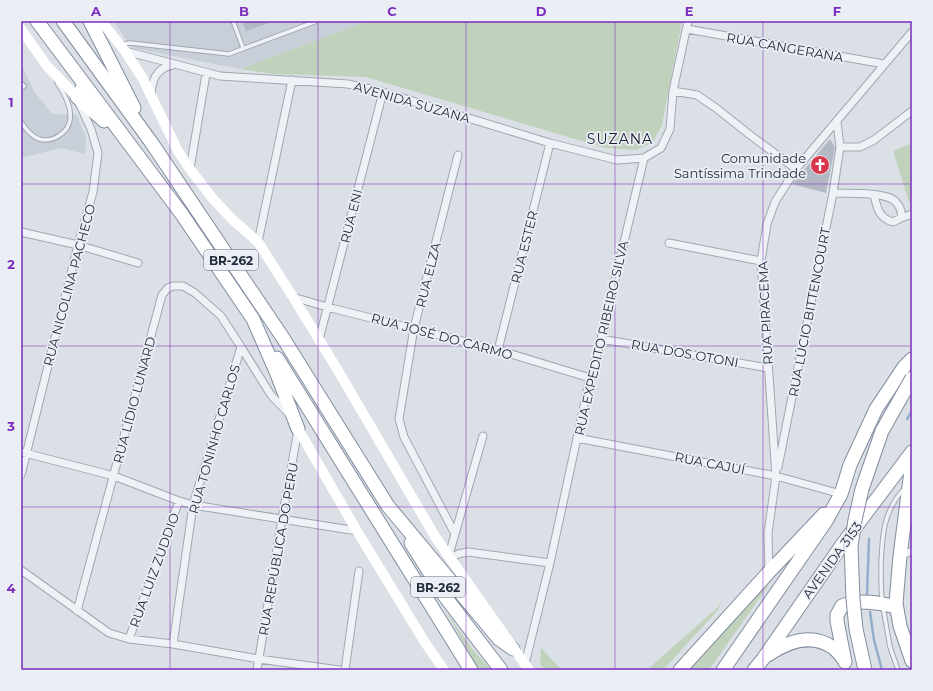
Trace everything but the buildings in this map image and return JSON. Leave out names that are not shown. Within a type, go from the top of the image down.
[{"type":"highway","name":"BR-262","points":[[37,21],[181,213],[253,319],[471,670]]},
{"type":"highway","name":"BR-262","points":[[63,21],[151,142],[283,338],[443,594],[501,670]]},
{"type":"highway","points":[[90,21],[151,142]]},
{"type":"highway","points":[[84,85],[77,97],[130,146]]},
{"type":"highway","points":[[253,319],[297,425]]},
{"type":"highway","name":"AVENIDA 3153","points":[[723,670],[826,521],[839,498],[850,465],[876,409],[904,367],[912,359]]},
{"type":"highway","points":[[865,670],[856,629],[853,599],[851,546],[855,520],[862,489],[882,431],[912,378]]},
{"type":"highway","name":"AVENIDA 3153","points":[[754,670],[842,545],[912,452]]},
{"type":"highway","points":[[912,463],[906,554],[896,606],[900,626],[912,661]]},
{"type":"highway","points":[[680,670],[839,498]]},
{"type":"highway","points":[[388,506],[499,639],[513,649]]},
{"type":"highway","points":[[847,666],[837,621],[842,606],[849,602],[880,603],[896,606]]},
{"type":"highway","points":[[763,659],[781,647],[804,640],[818,640],[834,648],[847,666]]},
{"type":"main road","points":[[101,21],[123,48],[143,79],[178,151],[190,169],[212,199],[258,242],[319,340],[436,538],[527,667]]},
{"type":"main road","points":[[21,29],[47,66],[77,97]]},
{"type":"main road","name":"BR-262","points":[[297,425],[357,531],[424,641],[444,670]]},
{"type":"street","points":[[644,158],[661,148],[670,129],[673,91],[688,21]]},
{"type":"street","name":"RUA CANGERANA","points":[[687,29],[884,64]]},
{"type":"street","name":"RUA PIRACEMA","points":[[769,572],[768,533],[776,476],[761,261],[767,224],[775,202],[796,169],[912,32]]},
{"type":"street","name":"AVENIDA SUZANA","points":[[123,48],[206,74],[235,78],[348,84],[383,92],[550,144],[617,160],[644,158]]},
{"type":"street","points":[[151,96],[152,84],[157,73],[165,67],[175,65]]},
{"type":"street","points":[[190,169],[206,74]]},
{"type":"street","points":[[258,242],[292,80]]},
{"type":"street","points":[[673,91],[697,95],[796,169]]},
{"type":"street","name":"RUA ENI","points":[[319,340],[383,92]]},
{"type":"street","name":"RUA NICOLINA PACHECO","points":[[21,475],[23,452],[78,245],[94,192],[98,153],[91,128],[77,97]]},
{"type":"street","points":[[840,147],[860,147],[874,140],[912,111]]},
{"type":"street","name":"RUA LÚCIO BITTENCOURT","points":[[776,476],[833,193],[840,147],[837,122]]},
{"type":"street","name":"RUA ESTER","points":[[498,350],[550,144]]},
{"type":"street","name":"RUA ELZA","points":[[455,534],[404,437],[399,419],[414,328],[458,155]]},
{"type":"street","name":"RUA EXPEDITO RIBEIRO SILVA","points":[[527,667],[590,378],[601,339],[644,158]]},
{"type":"street","points":[[833,193],[888,197],[895,201],[899,206],[902,214],[901,218]]},
{"type":"street","points":[[874,195],[879,213],[882,217],[893,222],[912,214]]},
{"type":"street","points":[[21,232],[78,245],[138,263]]},
{"type":"street","points":[[669,243],[761,261]]},
{"type":"street","name":"RUA LÍDIO LUNARD","points":[[77,610],[162,295],[168,288],[173,286],[183,286],[195,293],[221,316],[239,350],[272,395],[297,425]]},
{"type":"street","name":"RUA JOSÉ DO CARMO","points":[[293,297],[498,350],[590,378]]},
{"type":"street","name":"RUA DOS OTONI","points":[[601,339],[768,368]]},
{"type":"street","name":"RUA TONINHO CARLOS","points":[[173,644],[194,505],[239,350]]},
{"type":"street","name":"RUA REPÚBLICA DO PERU","points":[[257,670],[297,425]]},
{"type":"street","points":[[450,557],[455,534],[483,436]]},
{"type":"street","name":"RUA CAJUÍ","points":[[577,438],[776,476],[839,498]]},
{"type":"street","points":[[23,452],[114,476],[179,501],[194,505],[357,531]]},
{"type":"street","name":"RUA LUIZ ZUDDIO","points":[[129,639],[179,501]]},
{"type":"street","points":[[450,557],[468,552],[550,563]]},
{"type":"street","name":"RUA LUIZ ZUDDIO","points":[[21,570],[109,633],[129,639],[173,644],[259,659],[339,670]]},
{"type":"street","points":[[345,670],[360,571]]},
{"type":"lane","points":[[233,21],[243,48]]},
{"type":"lane","points":[[123,48],[130,43],[229,54],[317,21]]},
{"type":"lane","points":[[21,122],[28,133],[40,139],[53,139],[64,132],[70,120],[69,108],[65,95],[47,66]]},
{"type":"lane","points":[[21,83],[24,86],[21,88]]},
{"type":"lane","points":[[898,670],[887,635],[880,603],[882,541],[886,517],[896,496],[910,483]]},
{"type":"shaded area","points":[[113,21],[368,21],[240,69],[132,48]]},
{"type":"shaded area","points":[[21,64],[34,91],[52,114],[77,115],[86,137],[85,154],[61,148],[21,158]]},
{"type":"green space","points":[[368,21],[682,21],[662,125],[652,143],[636,150],[605,148],[366,77],[274,74],[240,69]]},
{"type":"green space","points":[[912,143],[912,211],[893,151]]},
{"type":"green space","points":[[766,584],[768,586],[709,670],[689,670],[714,641]]},
{"type":"green space","points":[[722,600],[719,609],[663,670],[647,670],[718,607]]},
{"type":"green space","points":[[446,612],[474,651],[491,670],[479,670]]},
{"type":"green space","points":[[541,648],[562,670],[545,670],[540,664]]},
{"type":"waterway","points":[[907,419],[912,411]]},
{"type":"waterway","points":[[867,594],[869,539]]},
{"type":"waterway","points":[[870,612],[874,640],[882,670]]},
{"type":"place","name":"Comunidade Santíssima Trindade","points":[[820,165]]},
{"type":"district","name":"SUZANA","points":[[620,139]]}]
